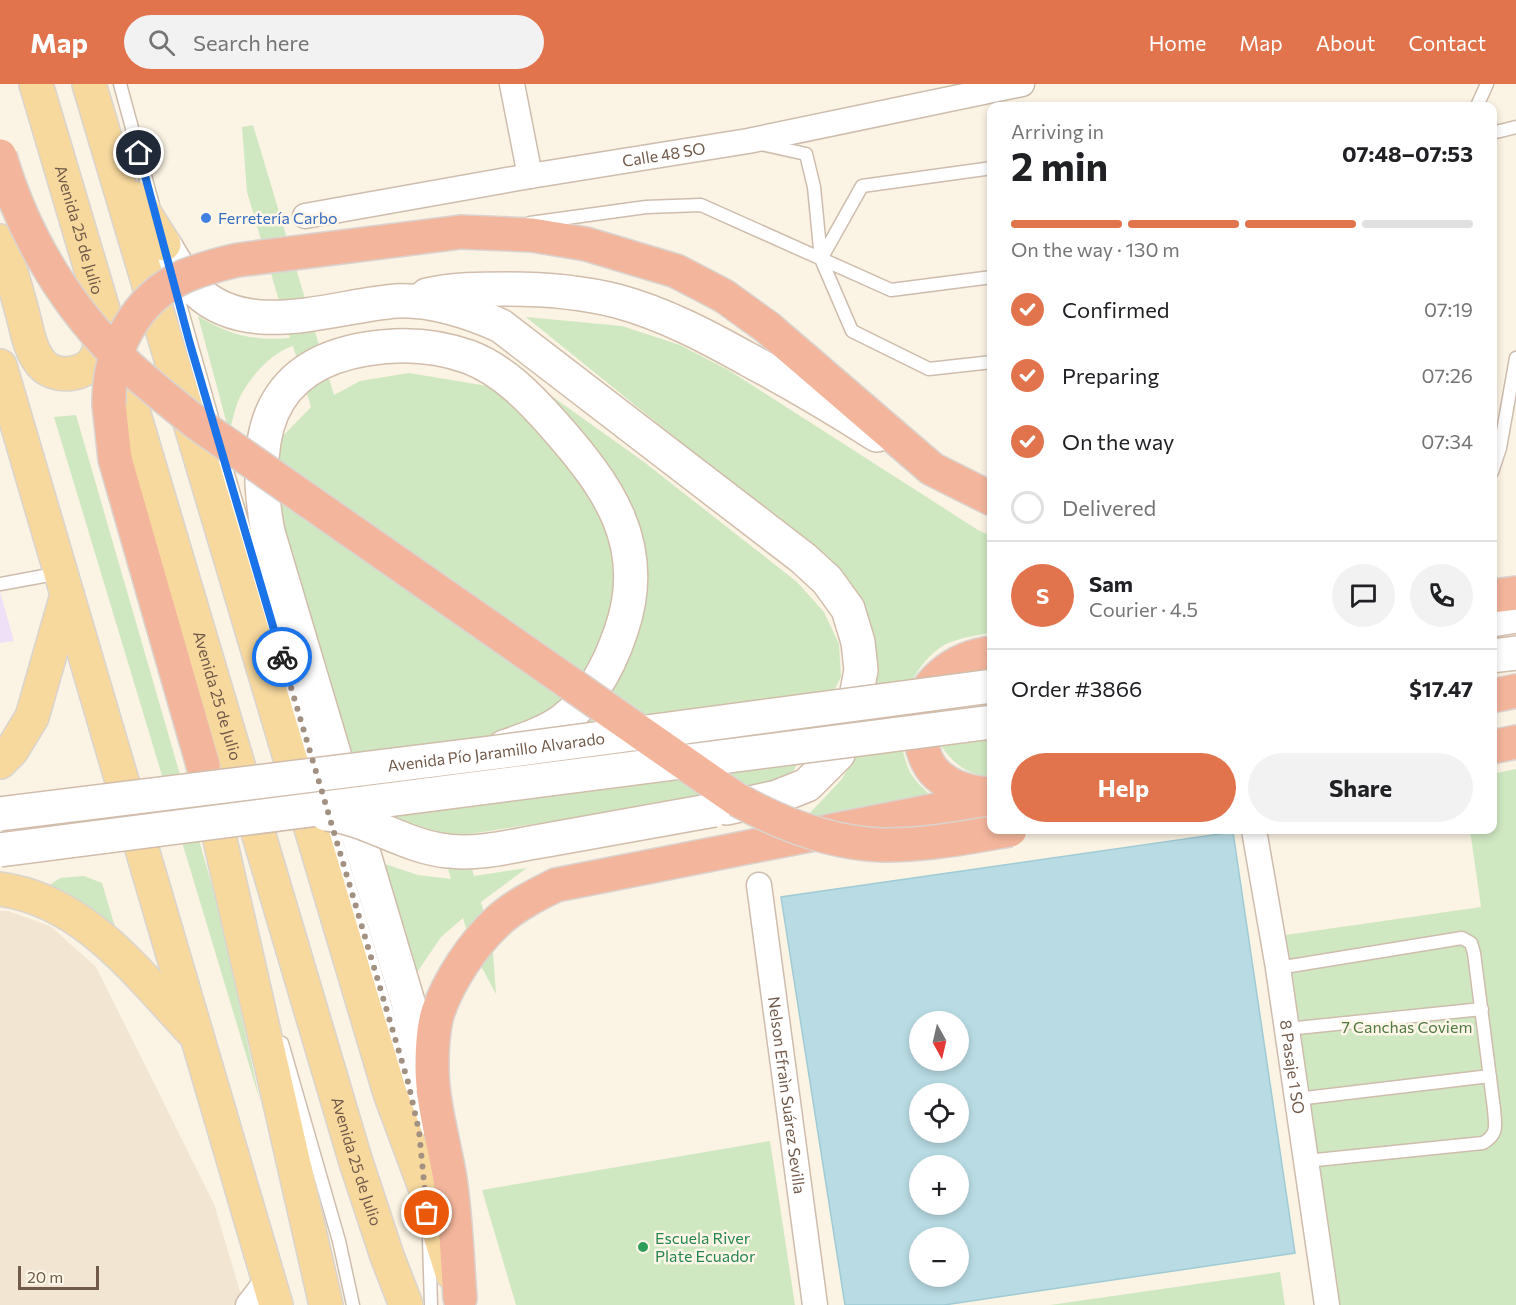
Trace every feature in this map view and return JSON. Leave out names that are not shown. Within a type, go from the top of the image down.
[{"type":"highway","points":[[0,156],[21,213],[50,270],[90,326],[126,364],[155,390],[198,424],[736,799],[762,814],[791,826],[853,842],[881,845],[912,844],[987,834]]},
{"type":"highway","points":[[202,762],[115,459],[109,416],[108,385],[112,363],[129,325],[162,291],[182,277],[211,266],[238,260],[461,232],[532,235],[586,244],[676,271],[724,296],[767,327],[932,469],[987,496]]},
{"type":"highway","points":[[1497,584],[1516,584]]},
{"type":"highway","points":[[1497,595],[1516,593]]},
{"type":"highway","points":[[987,653],[979,654],[957,663],[939,675],[929,688],[921,706],[918,722],[922,746],[928,762],[939,777],[955,786],[976,793],[987,794]]},
{"type":"highway","points":[[1497,695],[1516,691]]},
{"type":"highway","points":[[1497,746],[1516,742]]},
{"type":"highway","points":[[453,1303],[452,1193],[437,1115],[432,1068],[438,1013],[449,987],[482,937],[499,920],[531,898],[556,885],[987,800]]},
{"type":"main road","name":"Avenida 25 de Julio","points":[[36,84],[351,1148],[406,1305]]},
{"type":"main road","points":[[0,241],[9,262],[35,353],[40,363],[48,370],[59,373],[82,371],[92,365],[98,354],[100,343],[90,302],[85,248],[58,84]]},
{"type":"main road","points":[[88,84],[390,1093],[426,1190],[453,1303]]},
{"type":"main road","points":[[111,161],[182,273],[198,292],[215,304],[236,313],[256,317],[278,317],[398,301],[444,292],[517,289],[576,292],[619,302],[663,317],[702,334],[818,398],[932,469]]},
{"type":"main road","points":[[297,812],[336,815],[424,848],[450,852],[499,848],[777,797],[807,785],[838,754],[852,719],[861,670],[858,642],[848,609],[827,580],[803,558],[501,326],[476,314],[444,306],[398,301]]},
{"type":"main road","points":[[437,1115],[408,1002],[268,532],[261,496],[264,435],[274,408],[288,387],[305,371],[325,360],[350,352],[383,346],[410,345],[441,349],[471,358],[495,370],[512,382],[541,411],[587,463],[608,493],[620,518],[628,550],[631,583],[628,611],[607,667],[590,693],[562,720],[534,736],[490,753]]},
{"type":"main road","points":[[0,366],[196,1036],[275,1296]]},
{"type":"main road","points":[[0,762],[12,750],[32,717],[64,584]]},
{"type":"main road","points":[[1497,619],[1516,616]]},
{"type":"main road","points":[[1497,655],[1516,652]]},
{"type":"main road","name":"Avenida Pío Jaramillo Alvarado","points":[[0,814],[490,753],[987,687]]},
{"type":"main road","name":"Avenida Pío Jaramillo Alvarado","points":[[0,850],[987,723]]},
{"type":"main road","name":"Avenida 25 de Julio","points":[[202,762],[326,1305]]},
{"type":"main road","points":[[0,889],[38,898],[78,919],[111,946],[196,1036]]},
{"type":"street","points":[[512,84],[530,176]]},
{"type":"street","name":"Calle 48 SO","points":[[305,216],[530,176],[748,141],[947,91],[1022,84]]},
{"type":"street","name":"8 Pasaje 1 SO","points":[[1255,834],[1278,968],[1327,1305]]},
{"type":"street","name":"Nelson Efraìn Suárez Sevilla","points":[[759,885],[815,1305]]},
{"type":"street","points":[[248,1305],[275,1296]]},
{"type":"lane","points":[[120,84],[190,344],[408,1082],[419,1131],[426,1190]]},
{"type":"lane","points":[[1479,102],[1487,84]]},
{"type":"lane","points":[[1497,132],[1516,127]]},
{"type":"lane","points":[[748,141],[806,154],[814,187],[821,259],[852,331],[929,369],[987,363]]},
{"type":"lane","points":[[821,259],[862,186],[987,169]]},
{"type":"lane","points":[[461,232],[646,207],[701,205],[891,290],[987,278]]},
{"type":"lane","points":[[1497,457],[1516,358]]},
{"type":"lane","points":[[0,584],[64,584]]},
{"type":"lane","name":"Avenida 25 de Julio","points":[[202,762],[268,991]]},
{"type":"lane","points":[[1278,968],[1462,938],[1471,943],[1474,953],[1496,1130],[1491,1138],[1483,1143],[1306,1161]]},
{"type":"lane","points":[[1287,1029],[1482,1009]]},
{"type":"lane","points":[[277,1025],[339,1240],[353,1305]]},
{"type":"lane","points":[[1297,1100],[1490,1076]]},
{"type":"shaded area","points":[[0,592],[14,641],[0,643]]},
{"type":"shaded area","points":[[0,911],[8,911],[50,926],[96,967],[214,1204],[244,1305],[0,1305]]},
{"type":"green space","points":[[253,125],[334,395],[360,381],[409,373],[553,397],[644,462],[797,582],[824,612],[839,644],[841,677],[794,770],[773,784],[754,790],[463,835],[474,876],[527,868],[481,902],[492,940],[496,994],[472,949],[463,918],[441,937],[416,974],[382,863],[418,875],[451,879],[437,831],[400,822],[373,811],[349,755],[278,515],[275,492],[282,437],[311,407],[293,346],[270,359],[245,387],[229,432],[198,316],[220,328],[242,335],[264,339],[290,338],[247,192],[242,127]]},
{"type":"green space","points":[[526,317],[622,326],[680,345],[730,371],[987,534],[987,634],[957,640],[938,649],[916,674],[903,705],[901,739],[904,756],[912,776],[934,800],[773,828],[809,814],[842,779],[854,758],[878,673],[875,638],[859,602],[830,563]]},
{"type":"green space","points":[[76,415],[218,906],[260,1101],[54,417]]},
{"type":"green space","points":[[987,740],[987,776],[975,774],[962,768],[941,746]]},
{"type":"green space","name":"7 Canchas Coviem","points":[[1516,769],[1516,1305],[1335,1305],[1285,935],[1481,907],[1471,834],[1497,834],[1497,773]]},
{"type":"green space","points":[[84,876],[102,883],[115,927],[45,888],[60,878]]},
{"type":"green space","name":"Escuela River Plate Ecuador","points":[[770,1141],[795,1305],[516,1305],[482,1190]]},
{"type":"green space","points":[[1280,1272],[1285,1305],[1050,1305]]},
{"type":"water","points":[[1219,834],[1233,834],[1295,1253],[944,1305],[845,1305],[781,897]]},
{"type":"way so far","points":[[282,657],[408,1082],[419,1131],[427,1213]]},
{"type":"place","name":"Ferretería Carbo","points":[[206,218]]},
{"type":"place","name":"Escuela River Plate Ecuador","points":[[643,1247]]},
{"type":"route","points":[[139,153],[190,344],[282,657]]}]
